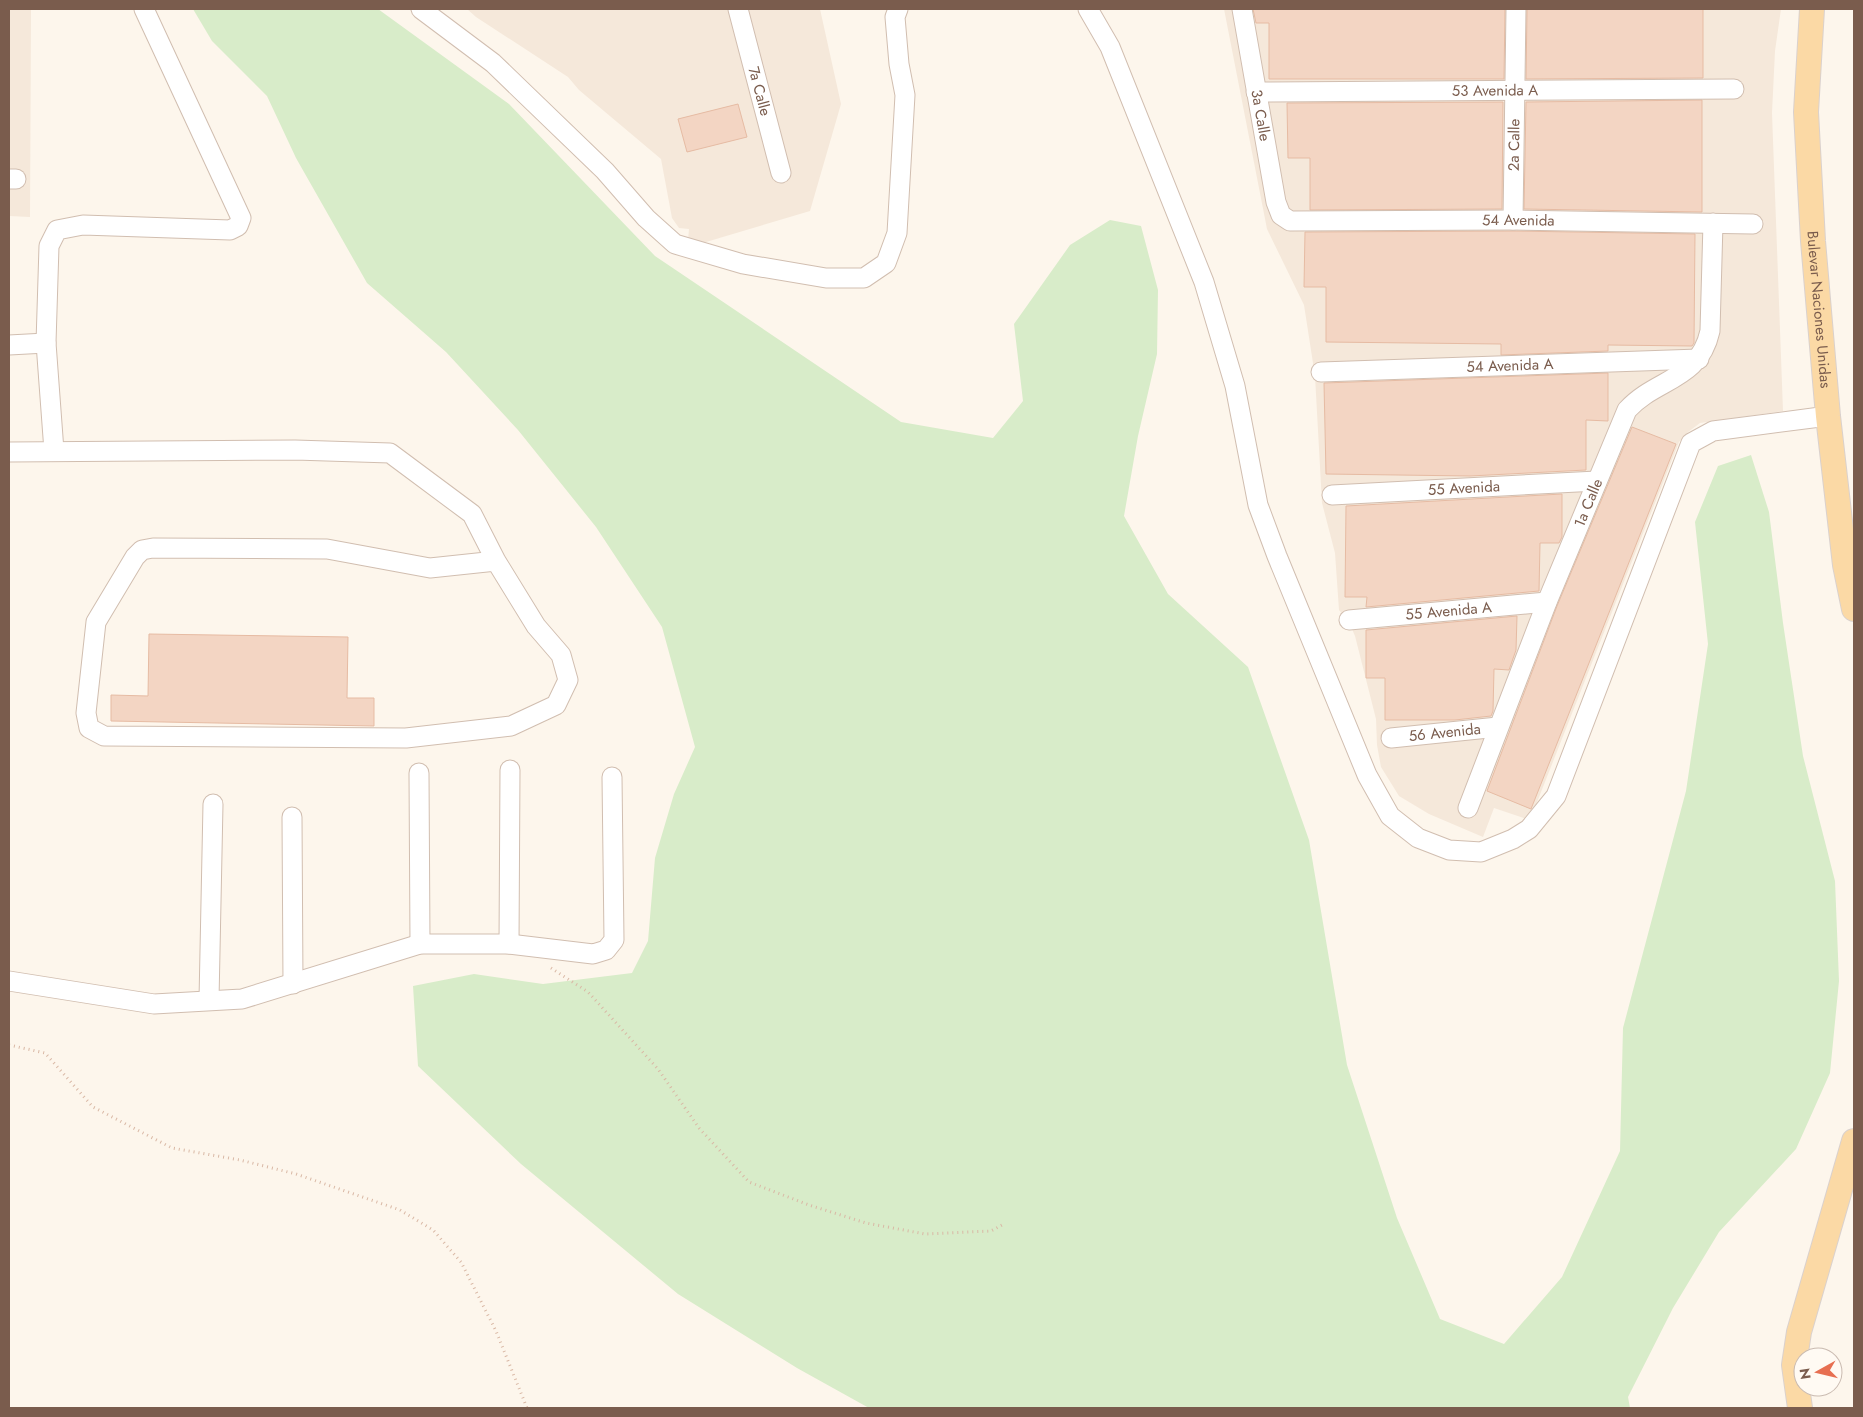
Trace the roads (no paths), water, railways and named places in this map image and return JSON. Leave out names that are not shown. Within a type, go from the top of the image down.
[{"type":"main road","name":"Bulevar Naciones Unidas","points":[[1812,9],[1806,112],[1813,241],[1828,416],[1845,565],[1854,608]]},
{"type":"main road","points":[[1800,1408],[1794,1365],[1799,1332],[1854,1141]]},
{"type":"street","points":[[54,451],[46,344],[49,246],[58,230],[83,225],[230,230],[238,226],[241,218],[144,9]]},
{"type":"street","points":[[421,9],[493,63],[605,171],[646,218],[675,244],[743,264],[826,278],[864,278],[886,263],[897,234],[905,95],[898,64],[895,17],[898,9]]},
{"type":"street","name":"7a Calle","points":[[738,9],[781,173]]},
{"type":"street","points":[[1088,9],[1110,47],[1204,282],[1235,386],[1258,505],[1328,683],[1367,775],[1390,816],[1418,838],[1449,850],[1481,852],[1513,839],[1529,829],[1556,796],[1691,443],[1713,431],[1828,416]]},
{"type":"street","name":"3a Calle","points":[[1242,9],[1276,202],[1284,218]]},
{"type":"street","name":"2a Calle","points":[[1513,220],[1516,9]]},
{"type":"street","name":"53 Avenida A","points":[[1256,92],[1734,90]]},
{"type":"street","name":"54 Avenida","points":[[1284,218],[1302,222],[1513,220],[1753,224]]},
{"type":"street","points":[[1699,359],[1707,344],[1710,331],[1713,223]]},
{"type":"street","points":[[9,345],[46,344]]},
{"type":"street","name":"54 Avenida A","points":[[1321,372],[1699,359]]},
{"type":"street","name":"1a Calle","points":[[1468,808],[1547,602],[1627,410],[1639,399],[1699,359]]},
{"type":"street","points":[[9,452],[295,450],[390,453],[472,514],[496,561],[536,626],[561,655],[568,680],[556,705],[511,726],[406,738],[104,736],[89,728],[86,713],[96,622],[135,557],[142,550],[153,548],[327,549],[430,568],[496,561]]},
{"type":"street","name":"55 Avenida","points":[[1332,495],[1597,480]]},
{"type":"street","name":"55 Avenida A","points":[[1349,620],[1547,602]]},
{"type":"street","name":"56 Avenida","points":[[1391,738],[1498,727]]},
{"type":"street","points":[[509,944],[510,770]]},
{"type":"street","points":[[419,773],[420,944]]},
{"type":"street","points":[[9,980],[154,1004],[242,999],[420,944],[509,944],[593,954],[606,950],[614,940],[612,777]]},
{"type":"street","points":[[209,1000],[213,804]]},
{"type":"street","points":[[292,817],[293,984]]}]
